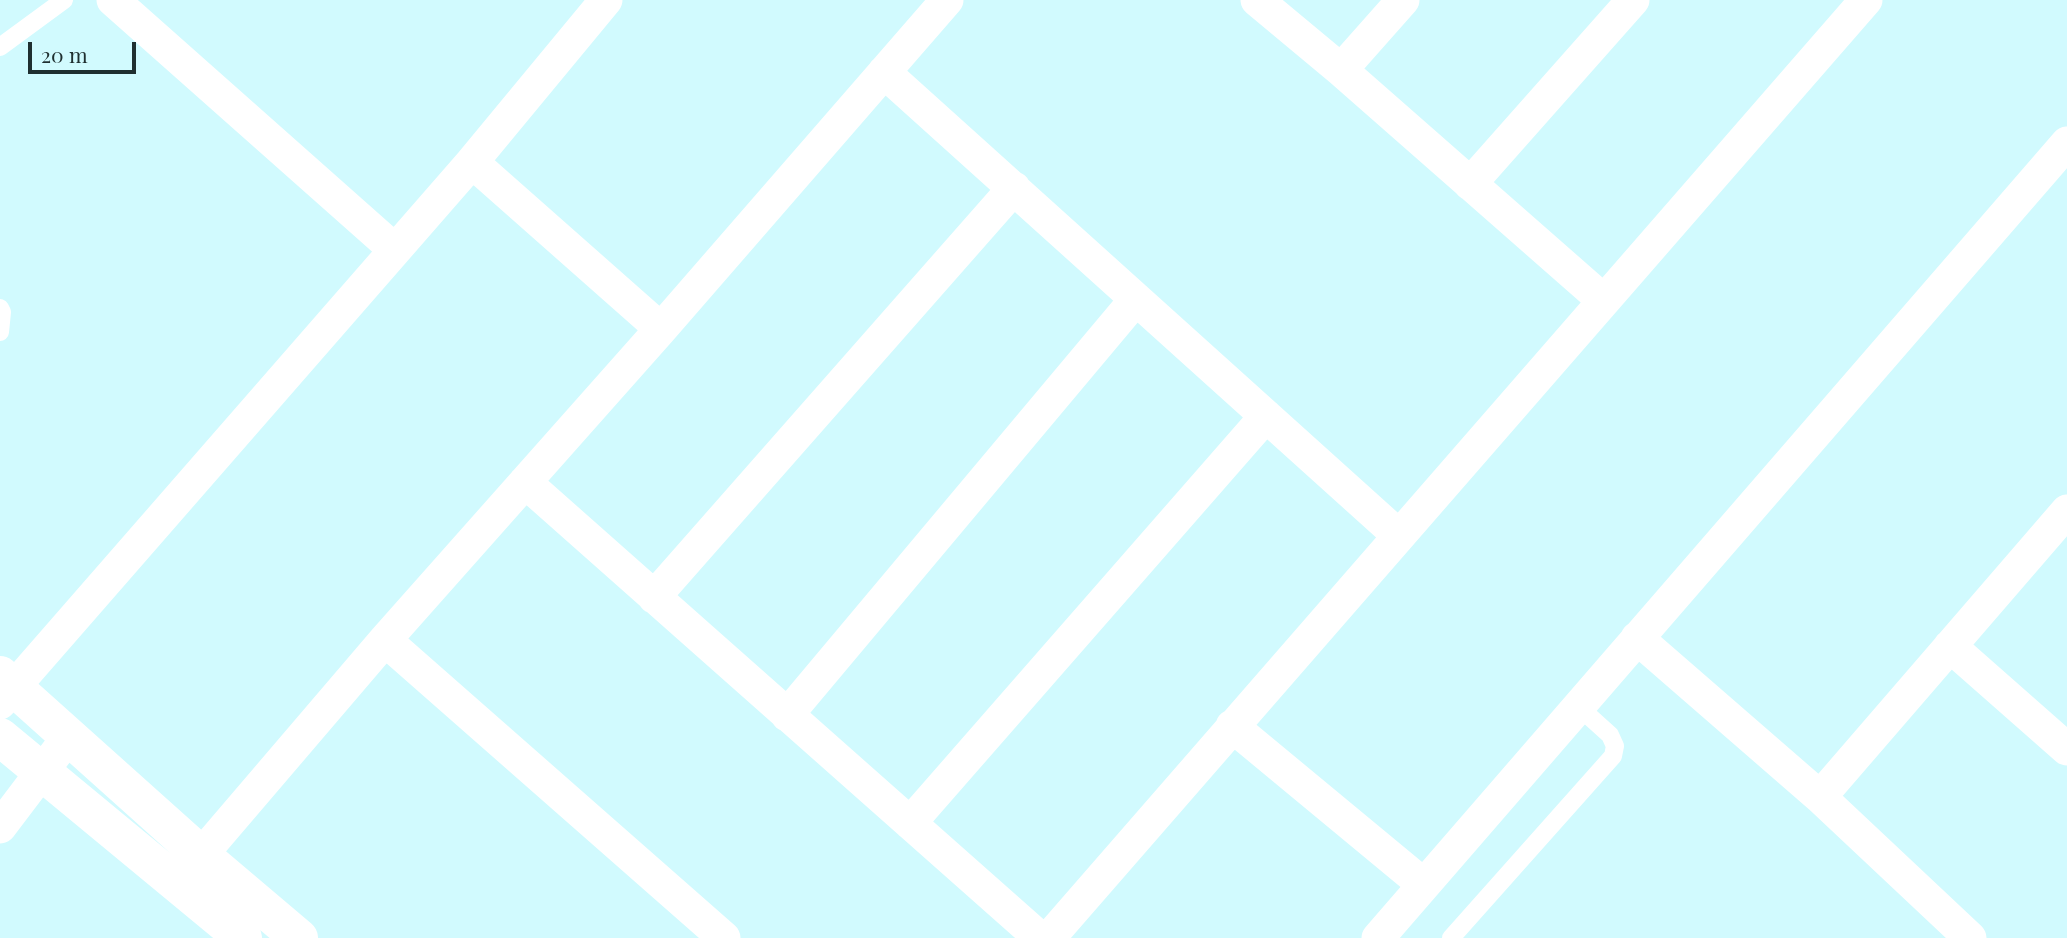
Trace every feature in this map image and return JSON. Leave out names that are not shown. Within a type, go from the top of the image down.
[{"type":"street","points":[[113,0],[395,250]]},
{"type":"street","points":[[299,938],[201,855],[69,736],[5,689],[472,162],[606,0]]},
{"type":"street","points":[[177,884],[385,640],[661,329],[947,0]]},
{"type":"street","points":[[1257,0],[1341,70],[1603,300]]},
{"type":"street","points":[[1341,70],[1403,0]]},
{"type":"street","points":[[1470,184],[1633,0]]},
{"type":"street","points":[[1049,938],[1866,0]]},
{"type":"street","points":[[884,72],[1398,535]]},
{"type":"street","points":[[1378,938],[2067,143]]},
{"type":"street","points":[[472,162],[661,329]]},
{"type":"street","points":[[654,597],[1014,188]]},
{"type":"street","points":[[787,715],[1136,299]]},
{"type":"street","points":[[910,823],[1266,415]]},
{"type":"street","points":[[525,482],[1040,938]]},
{"type":"street","points":[[1820,797],[1951,646],[2064,522]]},
{"type":"street","points":[[1637,638],[1820,797],[1970,938]]},
{"type":"street","points":[[385,640],[724,938]]},
{"type":"street","points":[[1951,646],[2067,749]]},
{"type":"street","points":[[1232,726],[1424,885]]},
{"type":"street","points":[[0,827],[69,736]]},
{"type":"street","points":[[0,737],[243,938]]},
{"type":"lane","points":[[0,47],[64,0]]},
{"type":"lane","points":[[0,308],[0,332]]},
{"type":"lane","points":[[1451,938],[1613,756],[1615,746],[1610,735],[1579,707]]}]
